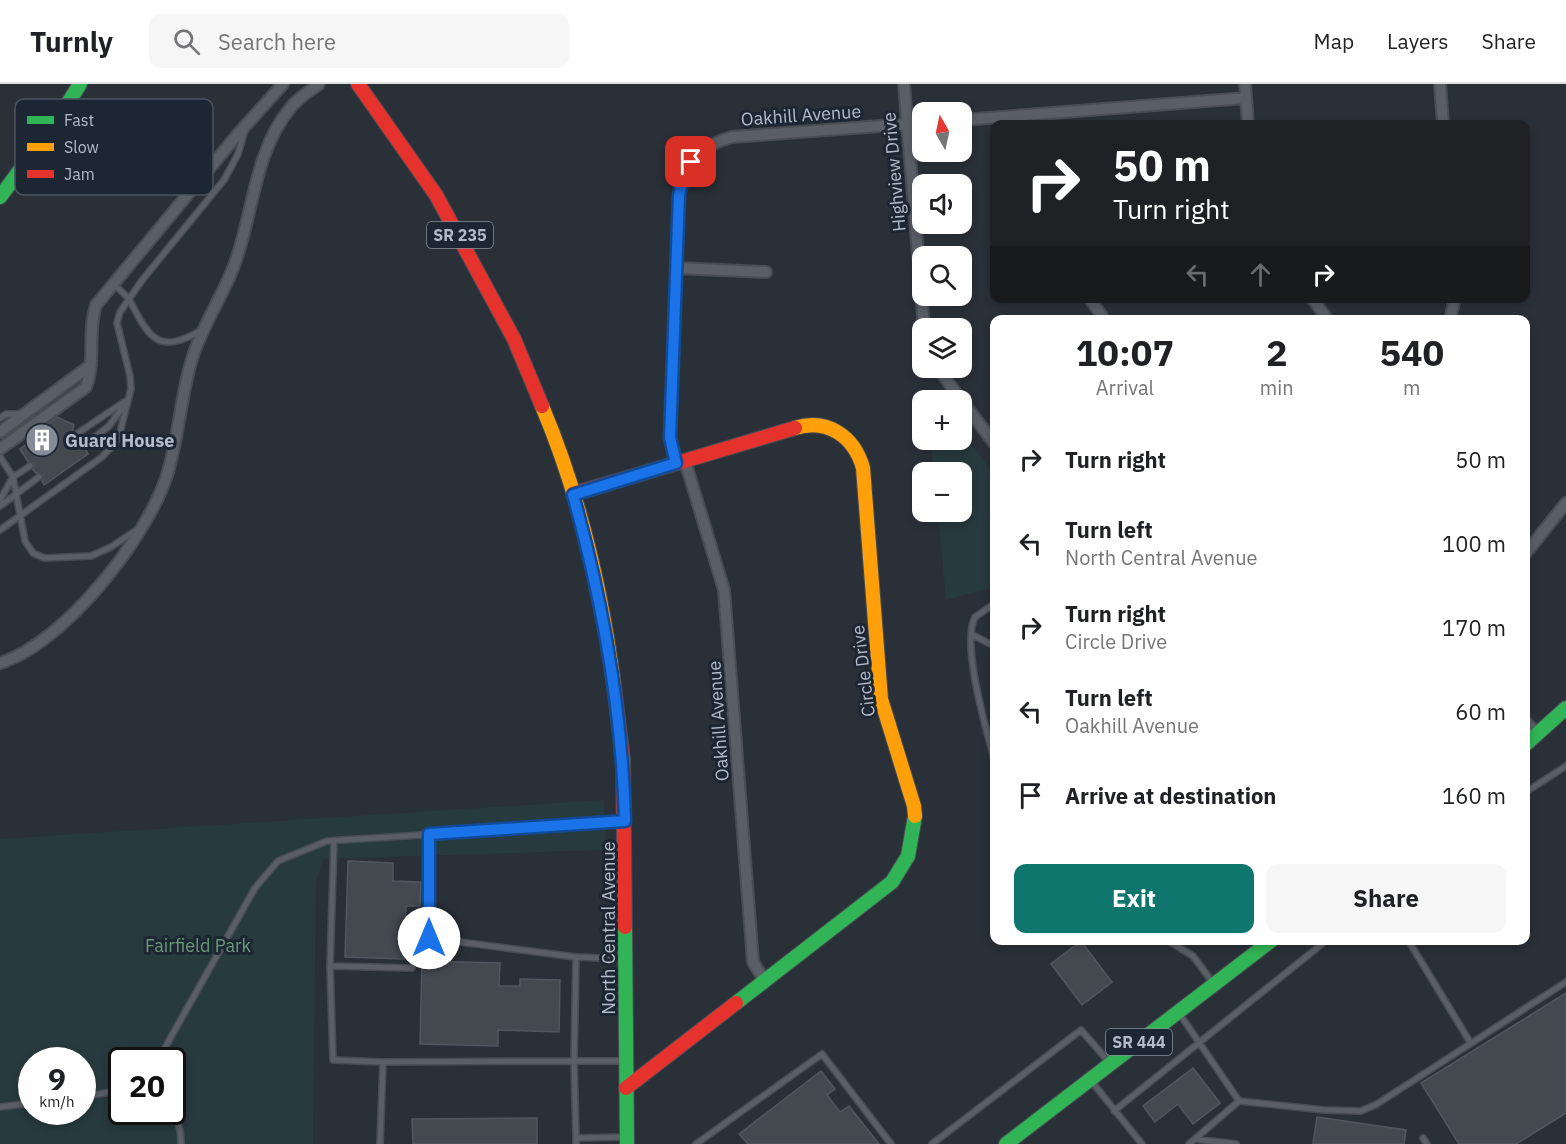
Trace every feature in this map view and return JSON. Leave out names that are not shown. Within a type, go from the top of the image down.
[{"type":"main road","points":[[70,99],[80,84]]},
{"type":"main road","name":"North Central Avenue","points":[[358,84],[412,159],[458,233],[514,339],[558,444],[599,596],[611,664],[623,759],[627,1140]]},
{"type":"main road","points":[[0,197],[15,177]]},
{"type":"main road","name":"Circle Drive","points":[[573,495],[805,425],[817,424],[831,427],[851,441],[858,451],[863,468],[881,699],[914,806],[913,839],[908,856],[892,882],[626,1088]]},
{"type":"main road","points":[[1530,740],[1566,708]]},
{"type":"main road","name":"SR 444","points":[[1006,1144],[1265,945]]},
{"type":"street","points":[[213,165],[283,84]]},
{"type":"street","points":[[0,663],[15,658],[57,630],[133,543],[165,481],[177,443],[190,364],[235,263],[259,166],[276,127],[292,105],[319,84]]},
{"type":"street","name":"Highview Drive","points":[[904,84],[923,318]]},
{"type":"street","points":[[1245,84],[1248,120]]},
{"type":"street","points":[[1440,84],[1443,120]]},
{"type":"street","points":[[972,119],[1246,98]]},
{"type":"street","points":[[1069,112],[1070,120]]},
{"type":"street","name":"Oakhill Avenue","points":[[765,981],[753,962],[724,591],[681,462],[670,438],[681,183],[691,162],[709,145],[732,137],[912,124]]},
{"type":"street","points":[[0,449],[78,395],[86,387],[91,365],[92,318],[96,305],[188,195]]},
{"type":"street","points":[[677,268],[766,272]]},
{"type":"street","points":[[0,432],[91,365]]},
{"type":"street","points":[[972,415],[990,438]]},
{"type":"street","points":[[1530,548],[1566,503]]},
{"type":"street","points":[[1530,726],[1537,734]]},
{"type":"lane","points":[[213,194],[224,180],[238,154],[246,127]]},
{"type":"lane","points":[[0,530],[102,457],[118,440],[128,399],[130,376],[117,323],[120,312],[212,195]]},
{"type":"lane","points":[[112,283],[129,299],[135,315],[147,334],[163,342],[180,340],[205,328]]},
{"type":"lane","points":[[75,435],[128,399]]},
{"type":"lane","points":[[83,446],[109,426],[128,399]]},
{"type":"lane","points":[[0,418],[6,414],[25,415]]},
{"type":"lane","points":[[0,457],[14,477],[25,541],[33,553],[44,558],[91,556],[111,547],[142,525]]},
{"type":"lane","points":[[0,500],[14,477],[30,466]]},
{"type":"lane","points":[[0,506],[39,477]]},
{"type":"lane","points":[[990,607],[975,617],[971,634],[980,702],[990,743]]},
{"type":"lane","points":[[971,634],[990,644]]},
{"type":"lane","points":[[1530,789],[1566,766]]},
{"type":"lane","points":[[165,1047],[255,888],[278,861],[334,841],[625,821]]},
{"type":"lane","points":[[330,966],[411,968],[416,952],[429,938],[429,834]]},
{"type":"lane","points":[[334,841],[330,966],[333,1060],[383,1062],[626,1061]]},
{"type":"lane","points":[[429,938],[576,957],[626,958]]},
{"type":"lane","points":[[1175,945],[1193,956],[1214,984]]},
{"type":"lane","points":[[1114,1111],[1322,945]]},
{"type":"lane","points":[[1411,945],[1470,1042]]},
{"type":"lane","points":[[576,957],[574,1061],[576,1141],[627,1140]]},
{"type":"lane","points":[[1189,1144],[1239,1101],[1324,1110],[1361,1111],[1377,1104],[1566,982]]},
{"type":"lane","points":[[1178,1012],[1239,1101]]},
{"type":"lane","points":[[933,1144],[1081,1030],[1110,1064]]},
{"type":"lane","points":[[696,1144],[822,1054],[891,1144]]},
{"type":"lane","points":[[380,1144],[383,1062]]},
{"type":"lane","points":[[1090,1079],[1142,1144]]},
{"type":"lane","points":[[0,1107],[18,1105]]},
{"type":"lane","points":[[179,1125],[181,1144]]},
{"type":"lane","points":[[1423,1138],[1427,1144]]},
{"type":"lane","points":[[1195,1139],[1236,1144]]},
{"type":"green space","points":[[972,445],[990,469],[990,588],[946,600],[939,522],[972,522],[972,462],[933,462],[931,450],[972,450]]},
{"type":"green space","name":"Fairfield Park","points":[[604,800],[606,850],[323,859],[316,882],[313,1144],[0,1144],[0,839]]},
{"type":"building","points":[[57,417],[74,425],[71,437],[78,439],[79,448],[86,450],[88,454],[44,485],[43,475],[33,470],[34,463],[28,462],[20,449],[38,436],[37,432]]},
{"type":"building","points":[[348,861],[393,863],[393,881],[421,882],[420,906],[406,906],[404,959],[345,957]]},
{"type":"building","points":[[1076,945],[1084,945],[1112,982],[1082,1005],[1051,964]]},
{"type":"building","points":[[422,961],[500,963],[499,986],[520,986],[520,979],[560,980],[559,1032],[498,1030],[498,1046],[420,1044]]},
{"type":"building","points":[[1566,993],[1566,1113],[1516,1144],[1459,1144],[1421,1083]]},
{"type":"building","points":[[1193,1068],[1220,1103],[1193,1124],[1178,1104],[1155,1122],[1143,1106]]},
{"type":"building","points":[[821,1071],[835,1089],[827,1095],[840,1112],[849,1106],[879,1144],[748,1144],[739,1134]]},
{"type":"building","points":[[1317,1117],[1406,1130],[1404,1144],[1313,1144]]},
{"type":"building","points":[[537,1118],[537,1144],[413,1144],[412,1119]]},
{"type":"traffic: fast","points":[[71,99],[80,84]]},
{"type":"traffic: fast","points":[[0,197],[15,177]]},
{"type":"traffic: fast","points":[[1530,740],[1566,708]]},
{"type":"traffic: fast","points":[[736,1003],[892,882],[908,856],[915,816]]},
{"type":"traffic: fast","points":[[625,927],[627,1144]]},
{"type":"traffic: fast","points":[[1006,1144],[1265,945]]},
{"type":"traffic: slow","points":[[542,406],[578,508],[596,579],[614,686]]},
{"type":"traffic: slow","points":[[795,428],[818,426],[838,432],[853,447],[863,468],[881,699],[914,806],[915,816]]},
{"type":"traffic: jam","points":[[358,84],[436,195],[514,339],[542,406]]},
{"type":"traffic: jam","points":[[573,494],[795,428]]},
{"type":"traffic: jam","points":[[614,686],[623,759],[625,927]]},
{"type":"traffic: jam","points":[[626,1088],[736,1003]]},
{"type":"place","name":"Guard House","points":[[42,440]]},
{"type":"route","points":[[429,938],[429,834],[625,821],[623,759],[611,664],[587,544],[573,495],[676,463],[670,438],[679,195],[681,183],[691,162]]}]
